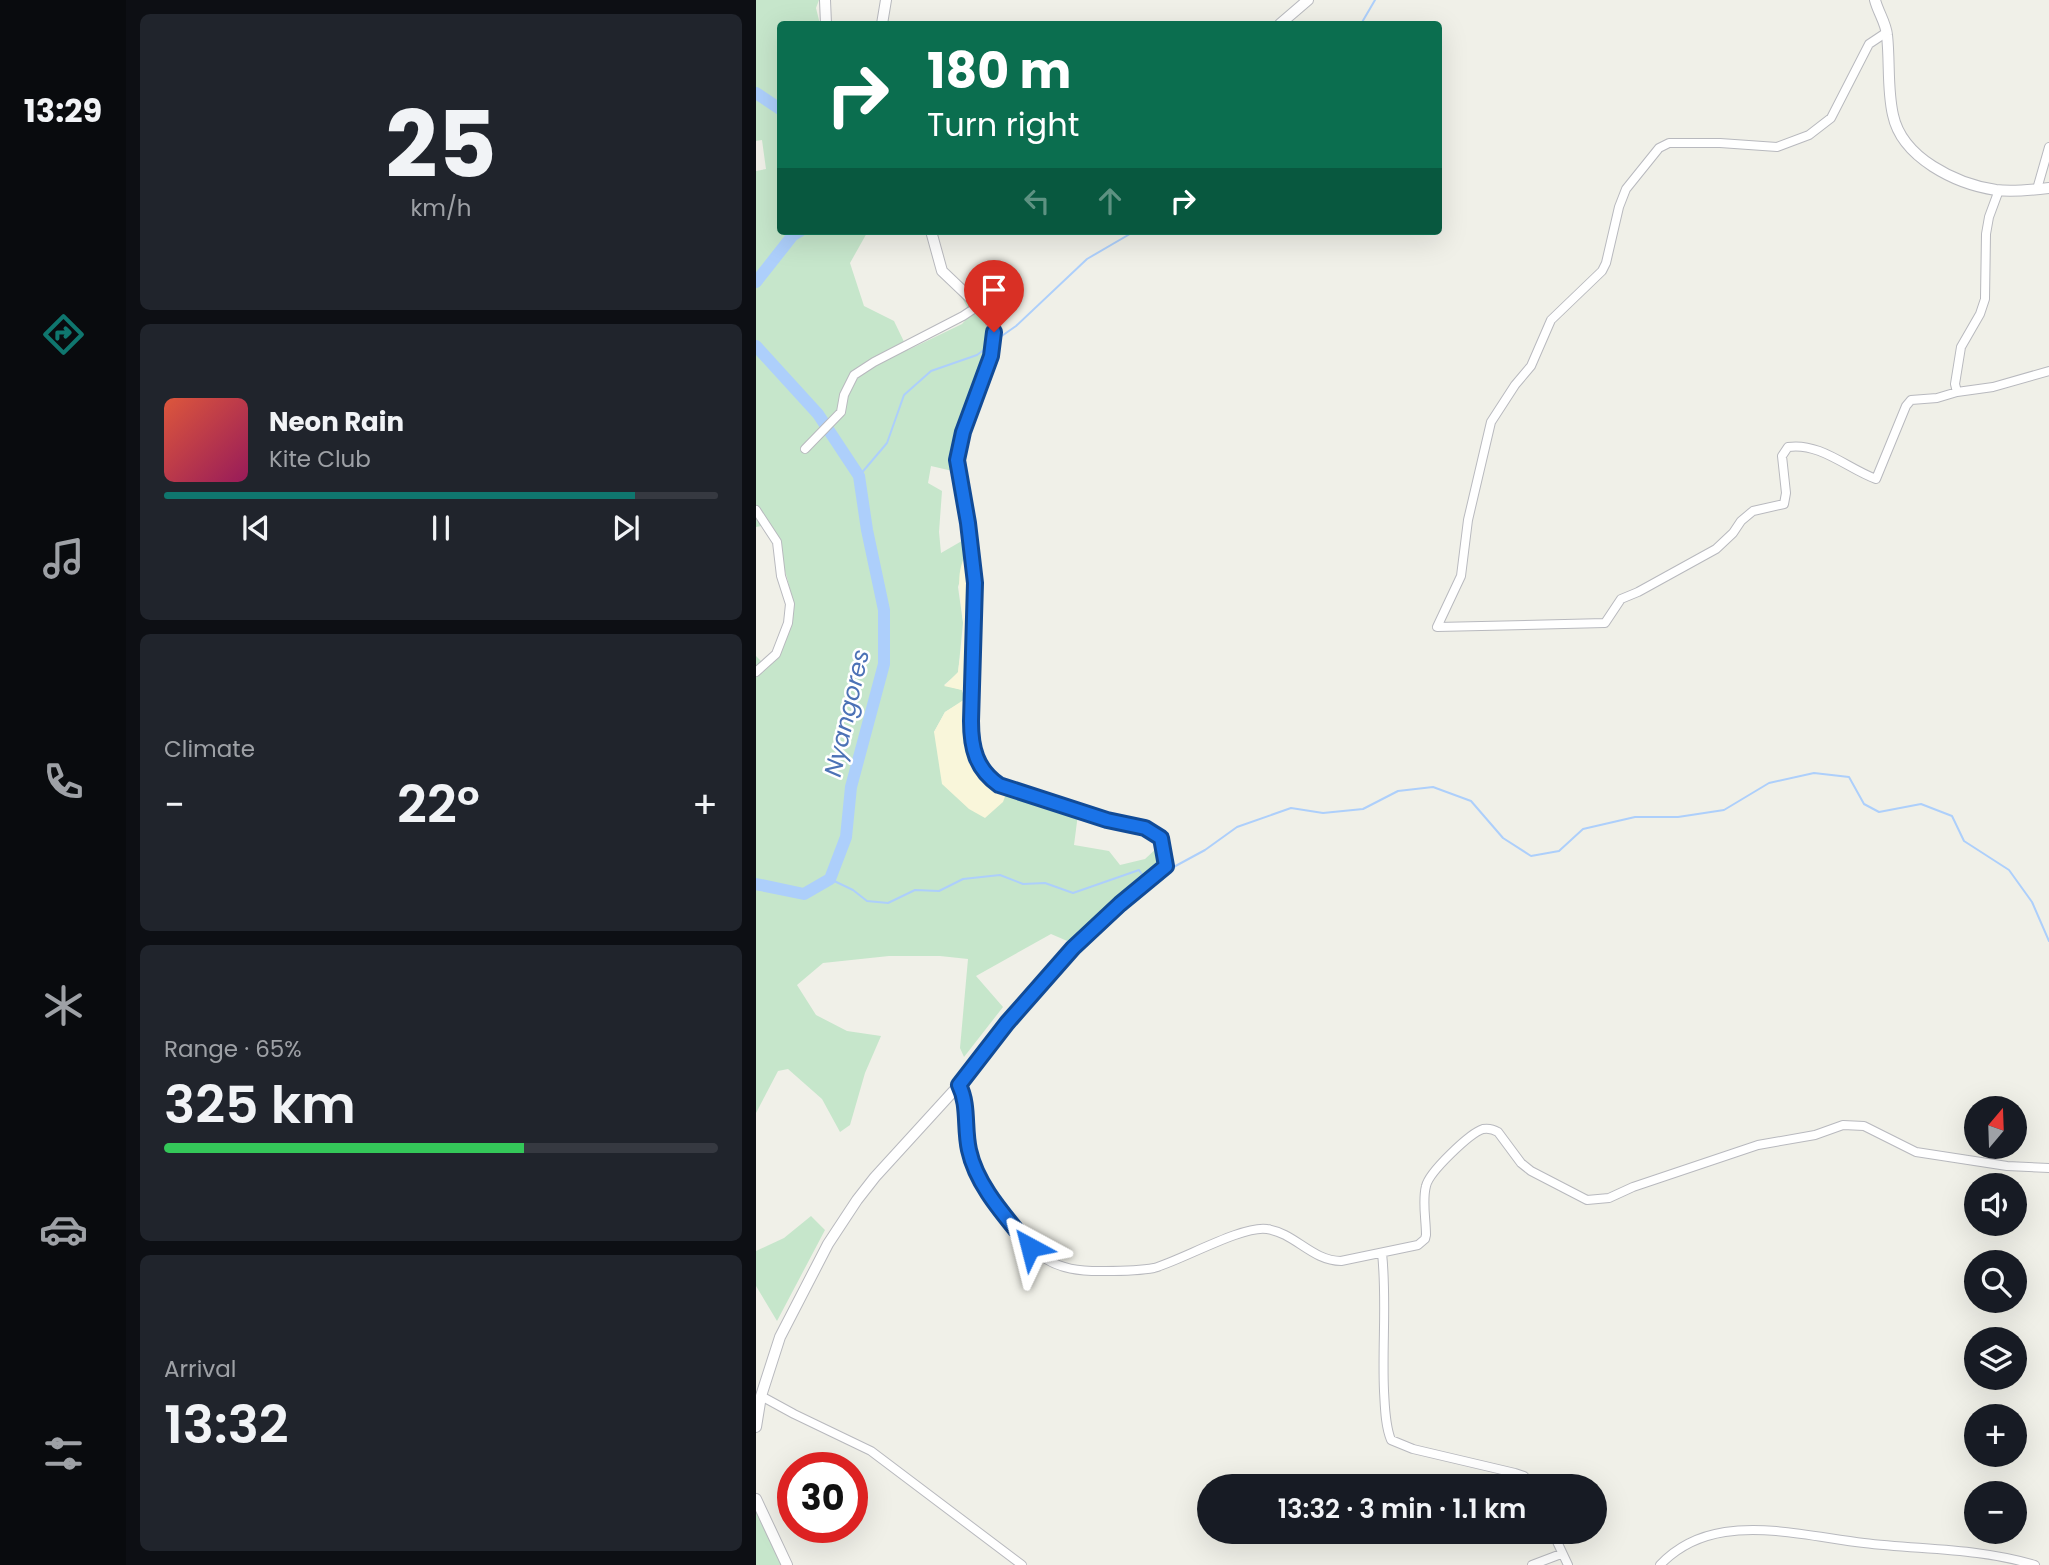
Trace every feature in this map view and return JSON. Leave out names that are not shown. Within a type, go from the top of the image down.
[{"type":"street","points":[[825,0],[826,21]]},
{"type":"street","points":[[882,21],[886,0]]},
{"type":"street","points":[[1284,21],[1308,0]]},
{"type":"street","points":[[1875,0],[1887,32],[1893,116],[1900,134],[1915,152],[1932,165],[1966,182],[1999,190],[2049,188]]},
{"type":"street","points":[[1887,32],[1869,44],[1831,118],[1809,135],[1777,147],[1670,143],[1659,148],[1632,179],[1622,198],[1602,271],[1550,320],[1531,366],[1491,422],[1468,520],[1461,576],[1437,627],[1605,623],[1621,599],[1639,592],[1716,549],[1753,511],[1783,504],[1786,493],[1782,456],[1788,447],[1823,452],[1876,479],[1906,406],[1911,400],[1993,387],[2049,372]]},
{"type":"street","points":[[2036,189],[2049,147]]},
{"type":"street","points":[[1957,391],[1955,384],[1961,347],[1983,306],[1986,234],[1999,190]]},
{"type":"street","points":[[756,1427],[761,1396],[780,1337],[843,1220],[875,1177],[959,1085],[1007,1023],[1073,948],[1166,866],[1161,838],[1152,831],[1107,820],[999,785],[987,776],[974,755],[971,721],[975,583],[957,460],[963,432],[991,356],[994,339],[990,319],[942,271],[932,235]]},
{"type":"street","points":[[804,449],[841,412],[844,395],[854,375],[963,316],[972,310],[975,303]]},
{"type":"street","points":[[756,510],[777,542],[781,576],[790,604],[788,623],[776,654],[756,672]]},
{"type":"street","points":[[959,1085],[965,1099],[969,1150],[984,1187],[1030,1247],[1054,1265],[1086,1272],[1154,1268],[1256,1228],[1275,1231],[1330,1261],[1414,1246],[1425,1239],[1424,1198],[1428,1179],[1448,1157],[1484,1129],[1499,1132],[1521,1163],[1531,1171],[1581,1198],[1594,1200],[1609,1198],[1703,1162],[1758,1145],[1815,1135],[1843,1125],[1864,1126],[1916,1152],[2007,1166],[2049,1168]]},
{"type":"street","points":[[1382,1253],[1383,1376],[1387,1426],[1391,1440],[1413,1450],[1515,1474]]},
{"type":"street","points":[[761,1396],[871,1451],[1022,1565]]},
{"type":"street","points":[[756,1499],[787,1565]]},
{"type":"street","points":[[1660,1565],[1681,1546],[1712,1535],[1738,1531],[1789,1533],[1866,1544],[1973,1551],[2035,1565]]},
{"type":"street","points":[[1557,1544],[1567,1565]]},
{"type":"street","points":[[1532,1565],[1561,1554]]},
{"type":"green space","points":[[756,0],[819,0],[816,8],[819,21],[777,21],[777,235],[866,235],[850,263],[864,306],[894,321],[908,350],[962,324],[971,314],[960,294],[980,312],[990,331],[991,350],[957,472],[931,466],[928,483],[942,491],[939,532],[941,553],[967,538],[969,550],[958,587],[963,623],[958,673],[944,685],[962,690],[965,700],[945,712],[934,732],[1007,791],[1078,814],[1074,845],[1109,851],[1120,865],[1145,859],[1159,846],[1162,863],[1072,943],[1051,934],[976,976],[1003,1007],[964,1057],[960,1048],[968,959],[889,956],[823,963],[797,985],[816,1015],[847,1031],[881,1036],[865,1073],[850,1125],[840,1132],[822,1099],[788,1069],[778,1071],[756,1113],[756,656],[762,662],[779,645],[788,628],[791,599],[784,568],[766,525],[756,527],[756,171],[766,169],[762,140],[756,141]]},
{"type":"green space","points":[[811,1216],[825,1230],[777,1321],[756,1286],[756,1251],[784,1238]]},
{"type":"green space","points":[[756,1510],[783,1565],[756,1565]]},
{"type":"sand","points":[[969,550],[972,576],[973,756],[1007,791],[1003,802],[985,818],[969,809],[942,784],[934,732],[945,712],[965,699],[962,690],[944,686],[958,672],[963,627],[960,575]]},
{"type":"waterway","points":[[1363,21],[1375,0]]},
{"type":"waterway","name":"Nyangores","points":[[756,93],[777,107]]},
{"type":"waterway","name":"Nyangores","points":[[756,282],[793,235]]},
{"type":"waterway","points":[[996,340],[1016,326],[1087,259],[1128,235]]},
{"type":"waterway","name":"Nyangores","points":[[756,346],[818,414],[859,476],[884,610],[884,664],[851,787],[846,837],[830,879],[804,894],[756,884]]},
{"type":"waterway","points":[[859,476],[887,443],[904,395],[931,371],[977,355],[989,346]]},
{"type":"waterway","points":[[1170,869],[1205,850],[1237,827],[1291,808],[1323,813],[1363,809],[1398,791],[1433,787],[1471,801],[1503,838],[1531,856],[1559,851],[1583,829],[1635,817],[1678,817],[1724,810],[1769,783],[1814,773],[1849,777],[1864,804],[1879,812],[1921,804],[1952,816],[1964,841],[2009,870],[2032,902],[2049,941]]},
{"type":"waterway","points":[[830,879],[853,890],[867,901],[888,903],[915,890],[939,891],[963,879],[1000,875],[1023,884],[1045,883],[1073,893],[1139,870],[1145,879]]},
{"type":"route","points":[[994,332],[991,356],[963,432],[957,460],[975,583],[971,674],[971,739],[974,755],[987,776],[999,785],[1156,833],[1161,838],[1166,866],[1073,948],[1007,1023],[959,1085],[965,1099],[967,1143],[973,1165],[984,1187],[1030,1247]]}]
